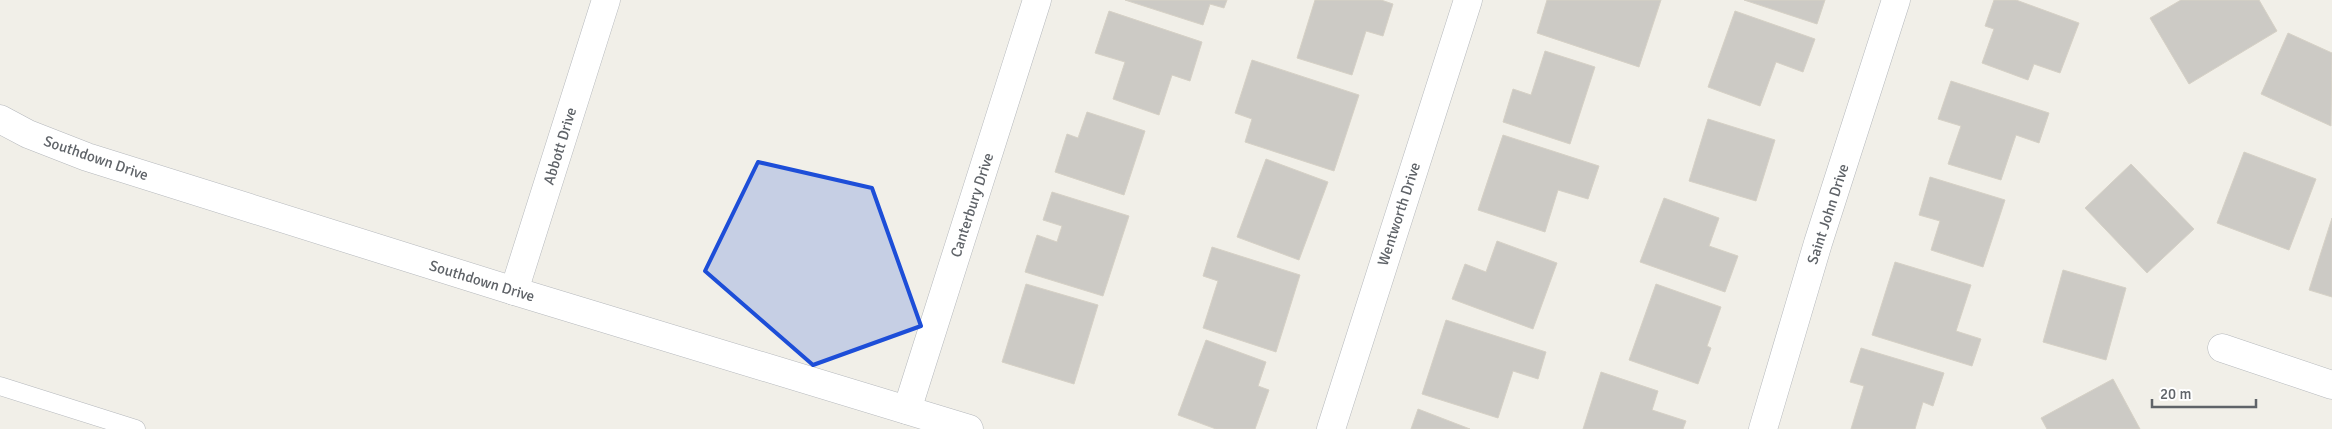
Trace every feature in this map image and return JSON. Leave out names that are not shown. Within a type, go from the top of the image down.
[{"type":"street","name":"Abbott Drive","points":[[514,292],[606,0]]},
{"type":"street","name":"Canterbury Drive","points":[[907,410],[1037,0]]},
{"type":"street","name":"Wentworth Drive","points":[[1331,429],[1468,0]]},
{"type":"street","name":"Saint John Drive","points":[[1763,429],[1818,243],[1896,0]]},
{"type":"street","name":"Southdown Drive","points":[[0,119],[28,134],[87,157],[514,292],[969,429]]},
{"type":"street","points":[[2222,348],[2332,385]]},
{"type":"lane","points":[[0,386],[136,429]]},
{"type":"highlighted area","points":[[758,162],[872,188],[921,326],[813,365],[705,271]]},
{"type":"building","points":[[1125,0],[1227,0],[1224,8],[1210,4],[1203,25]]},
{"type":"building","points":[[1315,0],[1381,0],[1393,4],[1383,36],[1366,31],[1352,75],[1297,58]]},
{"type":"building","points":[[1547,0],[1661,0],[1639,67],[1537,33]]},
{"type":"building","points":[[1744,0],[1825,0],[1817,24]]},
{"type":"building","points":[[1994,0],[2016,0],[2079,23],[2060,73],[2034,64],[2028,80],[1982,63],[1994,29],[1985,26]]},
{"type":"building","points":[[2181,0],[2259,0],[2277,31],[2189,84],[2150,18]]},
{"type":"building","points":[[1109,11],[1202,42],[1190,81],[1172,75],[1159,115],[1113,99],[1125,62],[1095,53]]},
{"type":"building","points":[[1735,11],[1815,39],[1803,72],[1776,62],[1760,106],[1708,87]]},
{"type":"building","points":[[2288,33],[2332,53],[2331,126],[2261,94]]},
{"type":"building","points":[[1545,51],[1595,67],[1570,144],[1503,122],[1513,89],[1531,95]]},
{"type":"building","points":[[1252,60],[1359,95],[1334,171],[1245,142],[1252,119],[1235,113]]},
{"type":"building","points":[[1951,81],[2049,113],[2039,143],[2016,135],[2001,180],[1948,164],[1961,126],[1938,119]]},
{"type":"building","points":[[1087,112],[1145,131],[1124,195],[1055,172],[1067,134],[1078,138]]},
{"type":"building","points":[[1708,119],[1775,140],[1756,201],[1689,181]]},
{"type":"building","points":[[1503,135],[1599,166],[1588,199],[1558,190],[1545,232],[1478,210]]},
{"type":"building","points":[[2244,152],[2316,179],[2289,250],[2217,223]]},
{"type":"building","points":[[1266,159],[1328,182],[1299,260],[1237,237]]},
{"type":"building","points":[[2131,164],[2194,229],[2147,273],[2085,208]]},
{"type":"building","points":[[1930,177],[2005,200],[1983,267],[1931,250],[1940,221],[1919,215]]},
{"type":"building","points":[[1052,192],[1129,216],[1103,296],[1025,272],[1037,235],[1057,242],[1062,226],[1043,220]]},
{"type":"building","points":[[1664,198],[1719,218],[1709,246],[1738,256],[1725,292],[1640,262]]},
{"type":"building","points":[[2332,218],[2332,297],[2309,290]]},
{"type":"building","points":[[1497,241],[1557,263],[1533,329],[1452,299],[1465,264],[1486,272]]},
{"type":"building","points":[[1212,247],[1300,275],[1276,352],[1203,328],[1218,281],[1203,276]]},
{"type":"building","points":[[1895,262],[1971,285],[1956,331],[1981,339],[1972,366],[1872,335]]},
{"type":"building","points":[[2063,270],[2126,288],[2106,360],[2043,342]]},
{"type":"building","points":[[1026,284],[1098,305],[1074,384],[1002,362]]},
{"type":"building","points":[[1656,284],[1721,307],[1707,346],[1711,348],[1698,384],[1629,360]]},
{"type":"building","points":[[1446,320],[1546,352],[1538,379],[1513,371],[1498,418],[1422,394]]},
{"type":"building","points":[[1206,340],[1266,362],[1258,386],[1269,390],[1255,429],[1216,429],[1178,415]]},
{"type":"building","points":[[1861,348],[1944,373],[1933,406],[1923,402],[1915,429],[1851,429],[1864,386],[1850,382]]},
{"type":"building","points":[[1601,372],[1658,391],[1652,410],[1686,421],[1683,429],[1583,429]]},
{"type":"building","points":[[2113,379],[2140,429],[2047,429],[2041,418]]},
{"type":"building","points":[[1418,409],[1470,429],[1411,429]]}]
